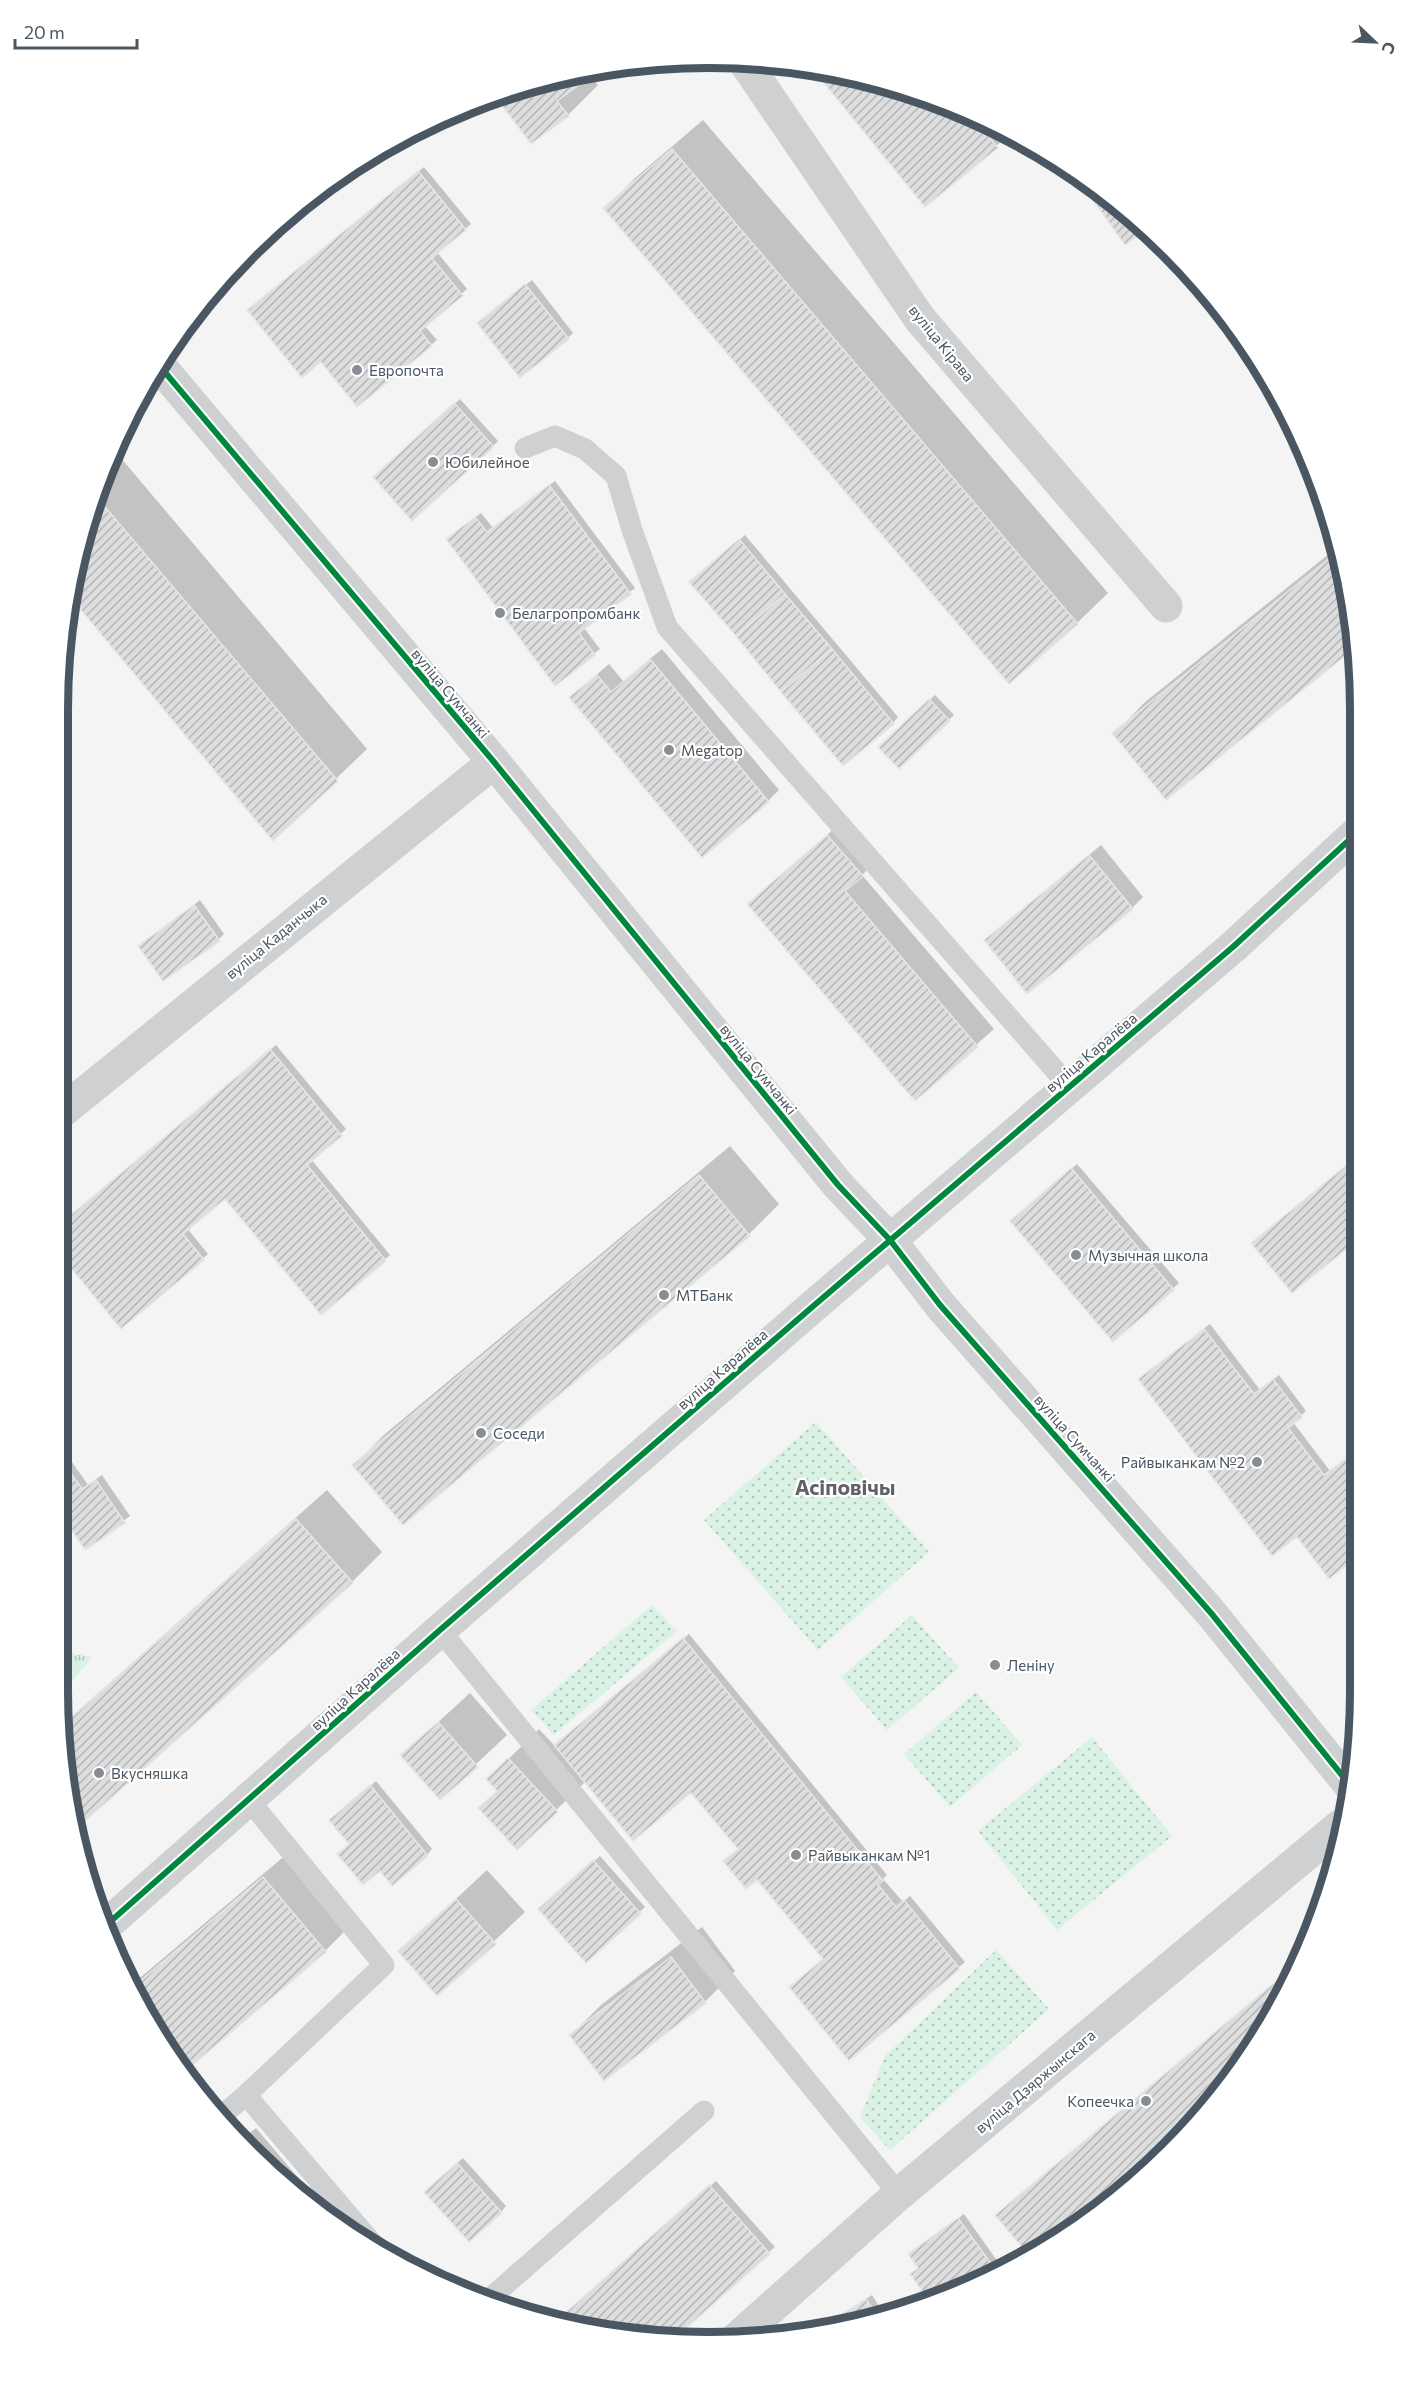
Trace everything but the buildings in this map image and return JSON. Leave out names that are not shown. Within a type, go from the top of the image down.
[{"type":"street","name":"вуліца Кірава","points":[[749,69],[920,319],[1166,606]]},
{"type":"street","name":"вуліца Сумчанкі","points":[[164,371],[494,762],[838,1185],[890,1240],[940,1305],[1210,1613],[1343,1777]]},
{"type":"street","name":"вуліца Каданчыка","points":[[67,1107],[494,762]]},
{"type":"street","name":"вуліца Каралёва","points":[[111,1921],[440,1630],[1234,946],[1350,839]]},
{"type":"street","name":"вуліца Дзяржынскага","points":[[746,2330],[899,2194],[1334,1831]]},
{"type":"lane","points":[[525,448],[555,436],[585,449],[616,476],[668,627],[1069,1086]]},
{"type":"lane","points":[[440,1630],[899,2194]]},
{"type":"lane","points":[[226,2112],[384,1965],[249,1799]]},
{"type":"lane","points":[[246,2095],[359,2228]]},
{"type":"lane","points":[[495,2294],[704,2111]]},
{"type":"green space","points":[[816,1422],[929,1552],[818,1650],[704,1520]]},
{"type":"green space","points":[[652,1605],[677,1631],[554,1735],[531,1710]]},
{"type":"green space","points":[[912,1615],[959,1668],[887,1730],[841,1677]]},
{"type":"green space","points":[[67,1653],[92,1657],[67,1688]]},
{"type":"green space","points":[[976,1692],[1022,1745],[950,1807],[904,1754]]},
{"type":"green space","points":[[1092,1737],[1172,1836],[1057,1930],[978,1831]]},
{"type":"green space","points":[[996,1950],[1049,2009],[890,2150],[860,2117],[885,2056]]},
{"type":"cycle path","points":[[164,371],[494,762],[838,1185],[890,1240],[940,1305],[1211,1613],[1343,1777]]},
{"type":"cycle path","points":[[111,1921],[440,1630],[811,1308],[1234,946],[1350,839]]},
{"type":"place","name":"Европочта","points":[[357,370]]},
{"type":"place","name":"Юбилейное","points":[[433,462]]},
{"type":"place","name":"Белагропромбанк","points":[[500,613]]},
{"type":"place","name":"Megatop","points":[[669,750]]},
{"type":"place","name":"Музычная школа","points":[[1076,1255]]},
{"type":"place","name":"МТБанк","points":[[664,1295]]},
{"type":"place","name":"Соседи","points":[[481,1433]]},
{"type":"place","name":"Райвыканкам №2","points":[[1257,1462]]},
{"type":"place","name":"Леніну","points":[[995,1665]]},
{"type":"place","name":"Вкусняшка","points":[[99,1773]]},
{"type":"place","name":"Райвыканкам №1","points":[[796,1855]]},
{"type":"place","name":"Копеечка","points":[[1146,2101]]},
{"type":"district","name":"Асіповічы","points":[[845,1486]]}]
